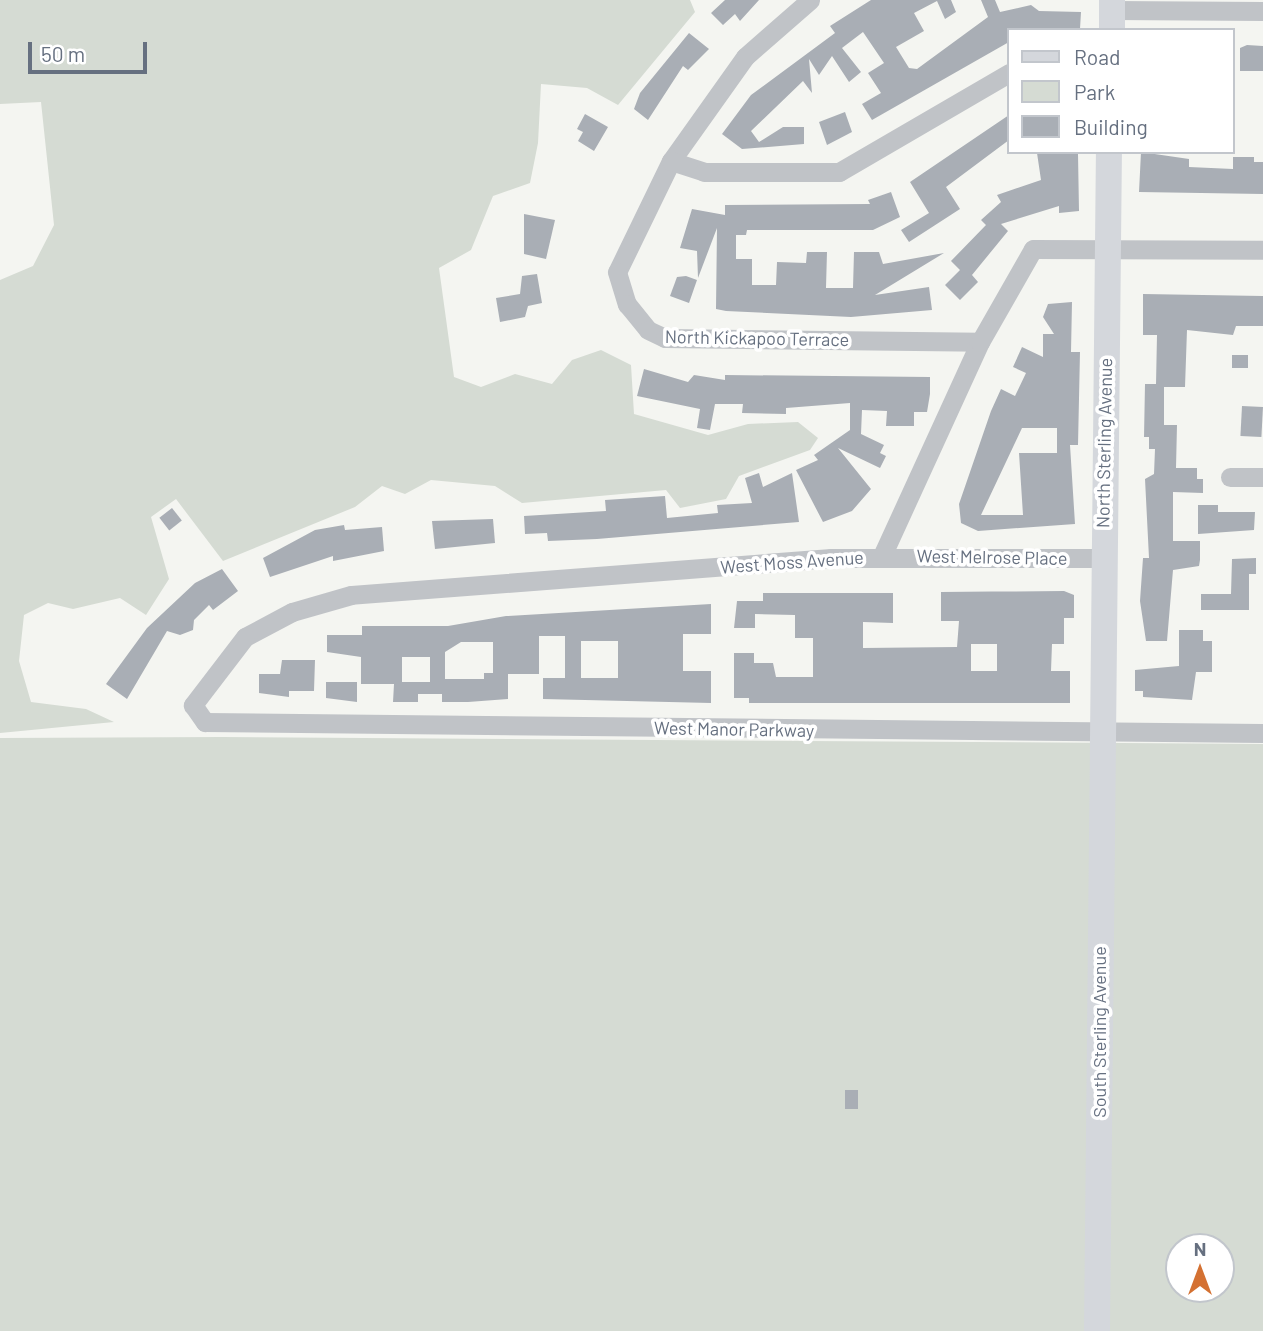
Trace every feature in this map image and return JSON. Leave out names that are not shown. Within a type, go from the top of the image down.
[{"type":"street","name":"North Kickapoo Terrace","points":[[810,0],[745,57],[671,162],[617,272],[626,304],[651,333],[668,338],[980,342]]},
{"type":"street","points":[[1112,13],[1263,11]]},
{"type":"street","points":[[671,162],[704,172],[839,172],[1007,74]]},
{"type":"street","name":"North Sterling Avenue","points":[[1100,733],[1108,154]]},
{"type":"street","name":"West Moss Avenue","points":[[205,722],[193,705],[246,637],[292,612],[351,595],[882,556],[980,342],[1033,249],[1263,250]]},
{"type":"street","points":[[1230,477],[1263,477]]},
{"type":"street","name":"West Melrose Place","points":[[882,556],[1102,558]]},
{"type":"street","name":"West Manor Parkway","points":[[205,722],[1263,733]]},
{"type":"street","name":"South Sterling Avenue","points":[[1097,1331],[1100,733]]},
{"type":"green space","points":[[0,0],[690,0],[695,12],[618,105],[587,88],[541,84],[538,143],[530,183],[493,196],[471,250],[439,268],[454,377],[481,387],[515,374],[552,384],[572,360],[601,350],[631,365],[634,414],[708,435],[748,424],[798,422],[818,438],[810,450],[739,476],[726,499],[680,508],[666,490],[522,503],[495,486],[431,480],[405,494],[382,486],[355,507],[223,561],[176,499],[151,517],[169,579],[146,615],[120,598],[73,609],[48,603],[24,615],[19,661],[31,702],[86,709],[114,722],[0,733],[0,280],[33,266],[54,225],[41,102],[0,104]]},
{"type":"green space","points":[[0,738],[1263,744],[1263,1331],[0,1331]]},
{"type":"building","points":[[725,0],[759,0],[740,21],[735,14],[723,25],[711,13]]},
{"type":"building","points":[[871,0],[951,0],[956,12],[945,19],[937,1],[914,13],[924,31],[896,47],[909,68],[917,69],[988,17],[981,0],[995,0],[1000,12],[1031,5],[1039,11],[1081,12],[1080,28],[1007,28],[1007,43],[872,120],[862,104],[881,93],[868,73],[884,63],[863,32],[842,48],[861,72],[849,82],[832,56],[819,75],[809,59],[812,93],[803,81],[751,131],[759,142],[783,127],[804,127],[804,144],[742,149],[722,134],[751,95],[835,33],[830,26]]},
{"type":"building","points":[[689,33],[709,49],[688,70],[683,66],[648,120],[634,109],[640,93]]},
{"type":"building","points":[[1247,45],[1263,46],[1263,71],[1240,71],[1240,48]]},
{"type":"building","points":[[845,112],[852,132],[827,145],[819,122]]},
{"type":"building","points":[[585,114],[608,127],[594,151],[578,141],[583,132],[577,129]]},
{"type":"building","points":[[1007,116],[1007,141],[946,187],[960,209],[909,242],[901,230],[929,213],[910,182]]},
{"type":"building","points":[[1037,154],[1078,154],[1079,211],[1059,213],[1059,206],[1001,224],[1008,231],[972,275],[978,282],[960,300],[945,285],[960,270],[951,261],[986,225],[981,220],[1001,202],[997,195],[1041,180]]},
{"type":"building","points":[[1141,154],[1189,159],[1189,167],[1233,169],[1233,157],[1254,157],[1254,162],[1263,162],[1263,194],[1139,192]]},
{"type":"building","points":[[891,192],[900,217],[873,230],[747,230],[746,235],[736,235],[736,259],[752,259],[752,285],[776,285],[777,262],[806,263],[807,252],[827,252],[826,288],[853,288],[854,252],[879,252],[883,264],[944,253],[875,295],[929,287],[932,310],[851,317],[716,309],[717,228],[698,278],[697,251],[680,248],[692,209],[725,215],[725,205],[870,204],[868,200]]},
{"type":"building","points":[[524,214],[555,220],[546,259],[524,254]]},
{"type":"building","points":[[537,274],[542,303],[528,306],[525,317],[500,322],[496,298],[520,294],[522,276]]},
{"type":"building","points":[[686,276],[697,280],[689,303],[670,296],[677,277]]},
{"type":"building","points":[[1143,294],[1263,296],[1263,326],[1236,326],[1233,335],[1187,330],[1185,387],[1164,387],[1164,425],[1177,425],[1176,468],[1197,468],[1197,479],[1203,479],[1203,493],[1173,492],[1173,541],[1200,541],[1200,560],[1199,566],[1173,570],[1167,641],[1146,641],[1140,601],[1143,558],[1149,558],[1145,479],[1154,474],[1155,449],[1149,449],[1149,437],[1144,437],[1145,384],[1156,384],[1157,335],[1143,335]]},
{"type":"building","points":[[1072,302],[1071,352],[1080,352],[1078,445],[1070,445],[1075,524],[978,531],[961,523],[959,504],[1001,389],[1015,396],[1026,373],[1013,367],[1022,347],[1043,357],[1043,334],[1054,334],[1043,317],[1048,304]],"holes":[[[1022,428],[1057,428],[1057,453],[1019,453],[1023,515],[981,515]]]},
{"type":"building","points":[[1232,355],[1248,355],[1248,368],[1232,368]]},
{"type":"building","points":[[644,369],[688,382],[694,375],[725,380],[725,375],[930,377],[930,394],[927,412],[914,412],[914,426],[886,426],[887,411],[862,410],[861,434],[884,445],[880,453],[886,456],[880,468],[838,448],[871,489],[852,511],[823,522],[796,470],[818,460],[814,455],[850,430],[850,403],[786,408],[786,414],[742,413],[743,404],[715,404],[710,430],[697,428],[700,409],[637,396]]},
{"type":"building","points":[[1242,406],[1263,407],[1261,437],[1240,436]]},
{"type":"building","points":[[759,473],[763,487],[792,473],[799,522],[597,539],[548,541],[547,533],[525,534],[524,516],[606,511],[605,500],[665,496],[667,518],[718,513],[717,505],[752,503],[745,478]]},
{"type":"building","points":[[1198,505],[1218,505],[1218,512],[1255,512],[1254,530],[1198,534]]},
{"type":"building","points":[[172,508],[182,521],[169,530],[159,518]]},
{"type":"building","points":[[493,519],[495,543],[435,549],[432,521]]},
{"type":"building","points":[[344,525],[345,530],[382,527],[384,551],[333,561],[333,556],[270,577],[263,558],[315,530]]},
{"type":"building","points":[[1256,558],[1256,574],[1249,574],[1249,610],[1201,610],[1201,594],[1231,594],[1232,559]]},
{"type":"building","points":[[222,569],[238,591],[213,610],[209,605],[194,620],[193,630],[180,635],[167,631],[127,699],[106,684],[147,628],[195,583]]},
{"type":"building","points":[[1064,591],[1074,595],[1074,618],[1064,618],[1064,644],[1052,644],[1051,671],[1070,671],[1070,703],[749,703],[749,698],[734,698],[734,653],[754,653],[754,663],[773,663],[776,677],[813,677],[813,638],[795,638],[795,615],[755,614],[755,628],[734,628],[737,601],[763,601],[763,593],[893,593],[893,623],[863,622],[863,648],[957,647],[959,621],[941,621],[941,592]],"holes":[[[971,644],[997,644],[997,671],[971,671]]]},
{"type":"building","points":[[711,604],[711,634],[683,634],[683,671],[711,671],[711,703],[543,699],[543,678],[565,678],[565,636],[539,636],[539,674],[508,674],[508,699],[468,702],[442,702],[442,694],[418,694],[418,702],[393,702],[394,684],[361,684],[361,657],[327,652],[327,635],[362,635],[362,626],[448,626],[506,616]],"holes":[[[581,641],[618,641],[618,678],[581,678]],[[461,642],[493,642],[493,673],[484,673],[484,679],[445,679],[445,652]],[[402,657],[430,657],[430,682],[402,682]]]},
{"type":"building","points":[[1179,630],[1203,630],[1203,641],[1212,641],[1212,672],[1196,672],[1192,700],[1143,697],[1143,691],[1135,691],[1135,670],[1179,666]]},
{"type":"building","points":[[282,660],[315,660],[314,691],[289,691],[289,697],[259,693],[259,674],[280,674]]},
{"type":"building","points":[[326,682],[357,682],[357,702],[326,698]]},
{"type":"building","points":[[845,1090],[858,1090],[858,1109],[845,1109]]}]
